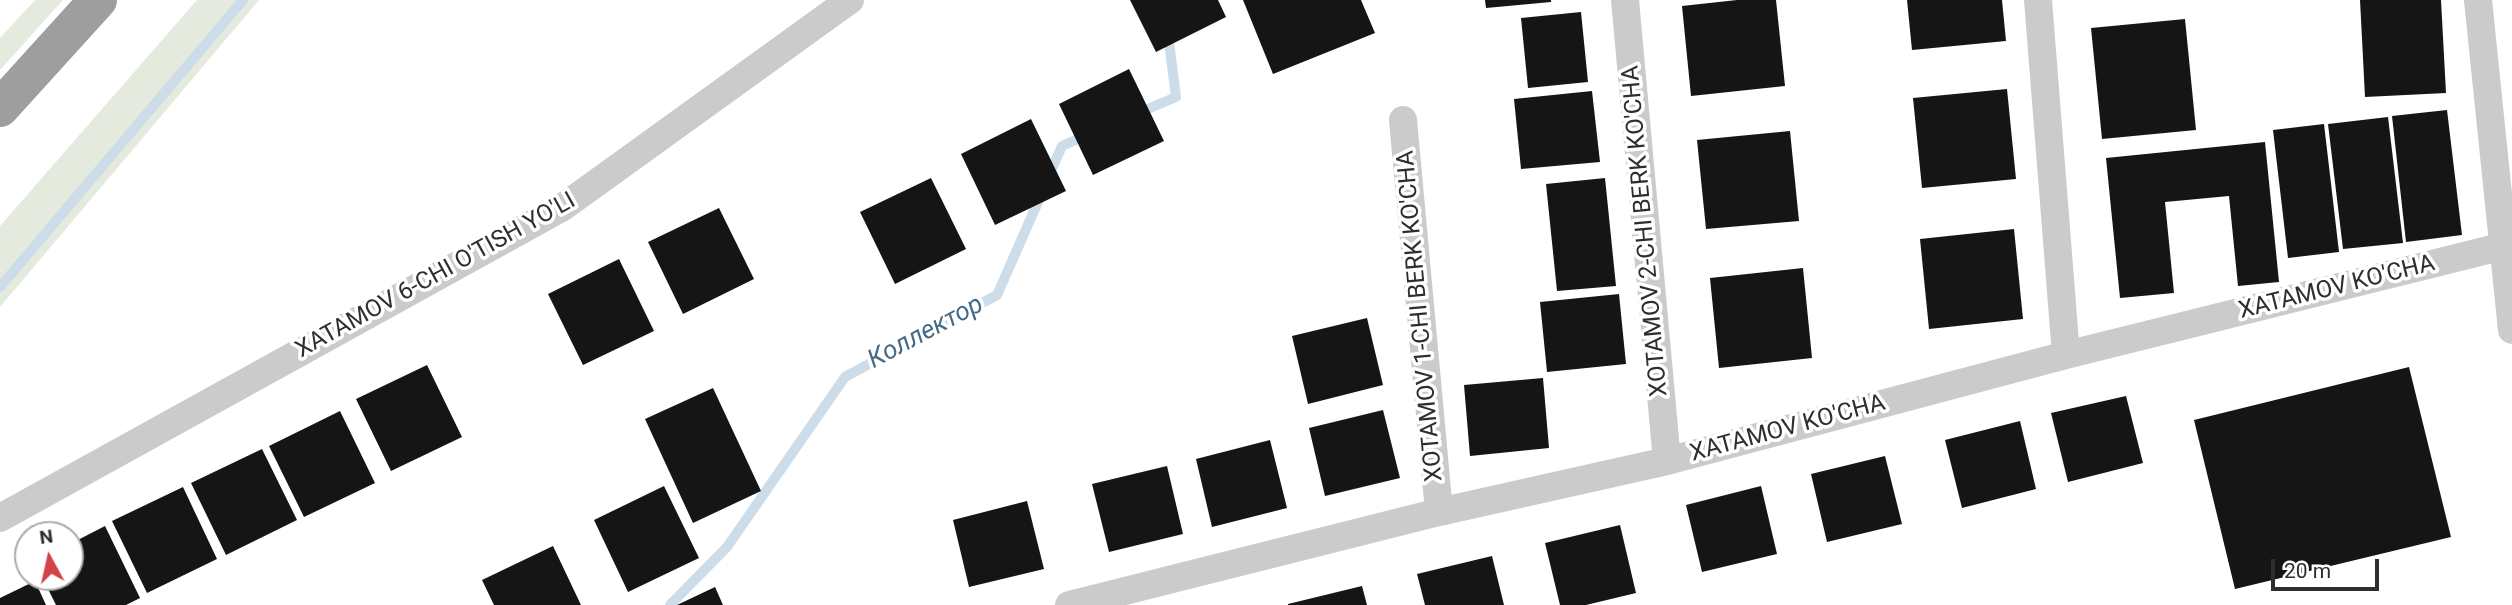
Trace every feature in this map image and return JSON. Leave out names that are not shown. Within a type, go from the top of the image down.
[{"type":"highway","points":[[0,108],[98,0]]},
{"type":"street","name":"XATAMOV 6-CHI O'TISH YO'LI","points":[[0,518],[563,207],[850,0]]},
{"type":"street","name":"XOTAMOV 2-CHI BERK KO'CHA","points":[[1625,0],[1667,461]]},
{"type":"street","points":[[2038,0],[2066,355]]},
{"type":"street","points":[[2479,0],[2512,328]]},
{"type":"street","name":"XOTAMOV 1-CHI BERK KO'CHA","points":[[1403,120],[1439,512]]},
{"type":"street","name":"XATAMOV KO'CHA","points":[[1069,605],[1439,512],[1667,461],[2066,355],[2504,246]]},
{"type":"shaded area","points":[[35,0],[63,0],[0,70],[0,38]]},
{"type":"shaded area","points":[[197,0],[259,0],[0,307],[0,226]]},
{"type":"building","points":[[1130,0],[1218,0],[1226,17],[1156,52]]},
{"type":"building","points":[[1243,0],[1361,0],[1375,33],[1273,74]]},
{"type":"building","points":[[1485,0],[1551,0],[1551,2],[1486,8]]},
{"type":"building","points":[[1737,0],[1776,0],[1785,86],[1691,96],[1682,6]]},
{"type":"building","points":[[1907,0],[2002,0],[2006,41],[1912,50]]},
{"type":"building","points":[[2360,0],[2441,0],[2446,93],[2365,97]]},
{"type":"building","points":[[1581,12],[1588,82],[1528,88],[1521,18]]},
{"type":"building","points":[[2185,19],[2196,130],[2102,139],[2091,28]]},
{"type":"building","points":[[1129,69],[1164,141],[1093,175],[1059,104]]},
{"type":"building","points":[[2007,89],[2016,179],[1922,188],[1913,98]]},
{"type":"building","points":[[1592,91],[1600,162],[1521,169],[1514,99]]},
{"type":"building","points":[[2447,110],[2462,235],[2406,242],[2392,116]]},
{"type":"building","points":[[2388,117],[2403,243],[2343,249],[2328,124]]},
{"type":"building","points":[[1031,119],[1066,191],[995,225],[961,154]]},
{"type":"building","points":[[2324,124],[2339,252],[2288,258],[2273,130]]},
{"type":"building","points":[[1790,131],[1799,221],[1706,229],[1697,140]]},
{"type":"building","points":[[2265,142],[2279,282],[2238,286],[2229,196],[2165,202],[2174,293],[2120,298],[2106,158]]},
{"type":"building","points":[[931,178],[966,249],[895,284],[860,212]]},
{"type":"building","points":[[1605,178],[1616,286],[1557,291],[1546,184]]},
{"type":"building","points":[[719,208],[754,279],[683,314],[648,242]]},
{"type":"building","points":[[2014,229],[2023,319],[1929,329],[1920,239]]},
{"type":"building","points":[[619,259],[654,331],[583,365],[548,294]]},
{"type":"building","points":[[1803,268],[1812,358],[1719,368],[1710,278]]},
{"type":"building","points":[[1619,294],[1626,364],[1547,372],[1540,302]]},
{"type":"building","points":[[1367,318],[1383,385],[1308,404],[1292,336]]},
{"type":"building","points":[[427,365],[462,437],[391,471],[356,399]]},
{"type":"building","points":[[2409,367],[2451,537],[2235,589],[2194,420]]},
{"type":"building","points":[[1543,378],[1549,448],[1470,456],[1464,385]]},
{"type":"building","points":[[713,388],[761,491],[693,523],[645,419]]},
{"type":"building","points":[[2126,396],[2143,463],[2068,482],[2051,413]]},
{"type":"building","points":[[1383,410],[1400,478],[1325,496],[1309,428]]},
{"type":"building","points":[[340,411],[375,483],[304,517],[269,446]]},
{"type":"building","points":[[2020,421],[2036,489],[1962,508],[1945,440]]},
{"type":"building","points":[[1270,440],[1287,508],[1212,527],[1196,459]]},
{"type":"building","points":[[262,449],[297,520],[226,555],[191,483]]},
{"type":"building","points":[[1885,456],[1902,524],[1827,542],[1811,474]]},
{"type":"building","points":[[1167,466],[1183,534],[1109,552],[1092,484]]},
{"type":"building","points":[[664,486],[699,558],[628,592],[594,520]]},
{"type":"building","points":[[1761,486],[1777,554],[1702,572],[1686,505]]},
{"type":"building","points":[[183,487],[217,559],[147,593],[112,521]]},
{"type":"building","points":[[1027,501],[1044,569],[969,587],[953,520]]},
{"type":"building","points":[[1620,525],[1636,593],[1586,605],[1560,605],[1545,543]]},
{"type":"building","points":[[105,526],[140,598],[126,605],[56,605],[49,591],[84,591],[84,537]]},
{"type":"building","points":[[553,546],[581,605],[494,605],[482,580]]},
{"type":"building","points":[[1492,556],[1504,605],[1425,605],[1417,574]]},
{"type":"building","points":[[1362,586],[1367,605],[1288,605],[1288,604]]},
{"type":"building","points":[[715,587],[723,605],[677,605]]},
{"type":"building","points":[[14,591],[40,591],[46,605],[0,605],[0,598]]},
{"type":"waterway","points":[[0,287],[243,0]]},
{"type":"waterway","name":"Коллектор","points":[[1136,114],[1176,97],[1168,34]]},
{"type":"waterway","name":"Коллектор","points":[[1048,178],[1062,146],[1089,134]]},
{"type":"waterway","name":"Коллектор","points":[[670,605],[727,547],[845,377],[997,295],[1042,193]]}]
